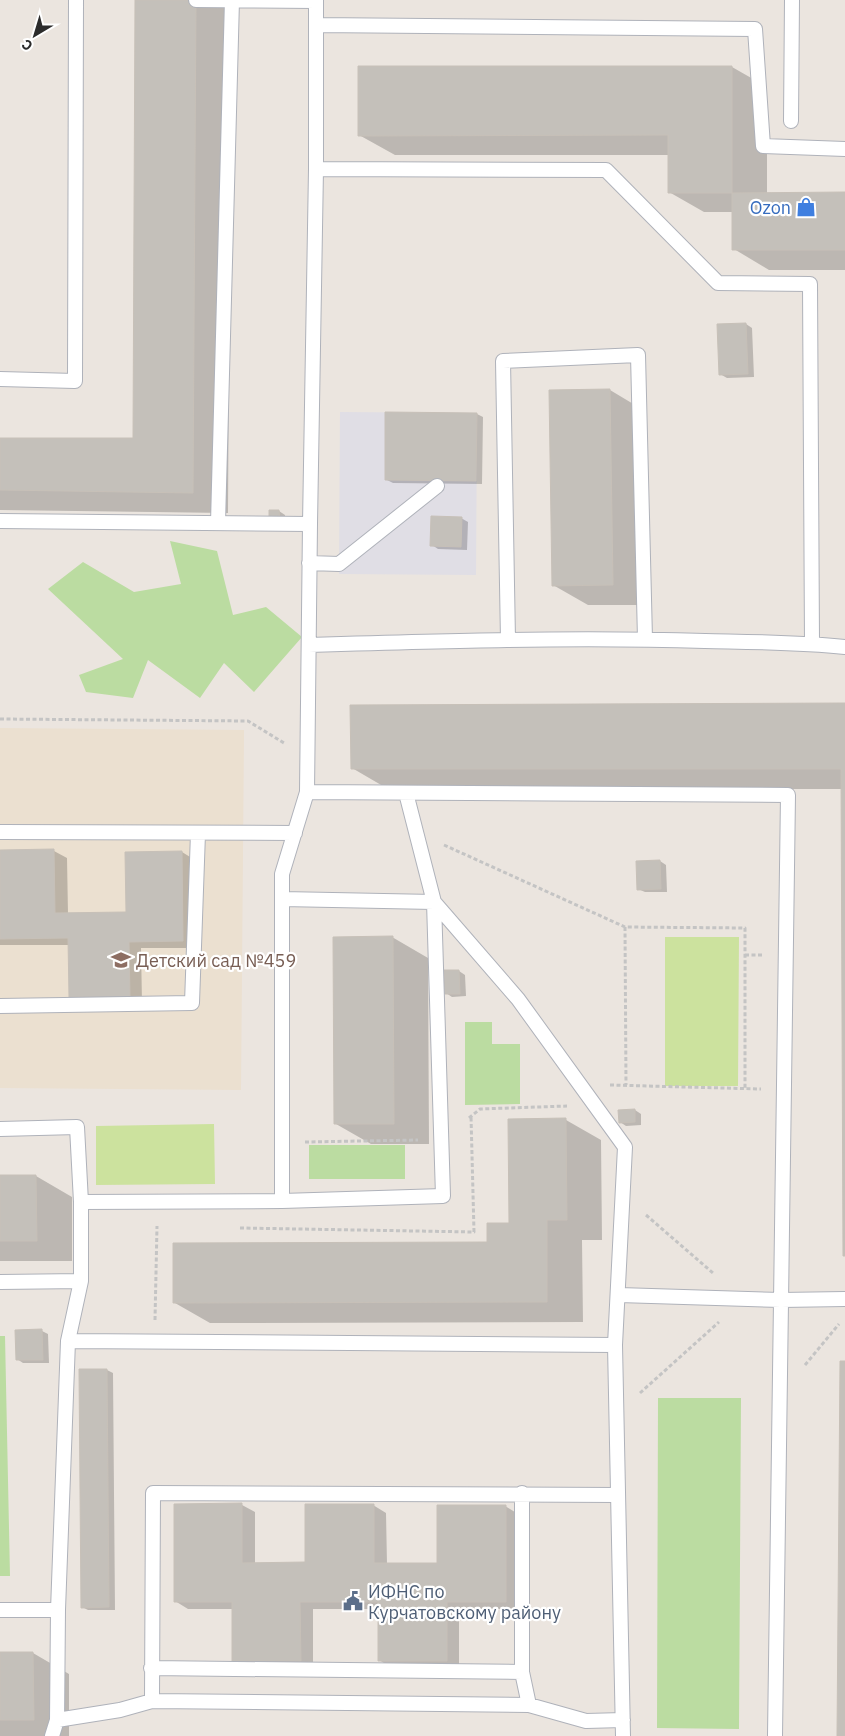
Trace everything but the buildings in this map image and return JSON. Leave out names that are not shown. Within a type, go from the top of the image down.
[{"type":"lane","points":[[0,379],[75,381],[76,0]]},
{"type":"lane","points":[[196,0],[316,0],[316,169],[308,792],[282,874],[282,1201]]},
{"type":"lane","points":[[218,523],[232,0]]},
{"type":"lane","points":[[791,121],[792,0]]},
{"type":"lane","points":[[316,26],[754,30],[763,146],[845,149]]},
{"type":"lane","points":[[316,169],[606,170],[718,283],[810,284],[812,643]]},
{"type":"lane","points":[[508,640],[503,361],[638,355],[645,639]]},
{"type":"lane","points":[[310,563],[339,564],[436,486]]},
{"type":"lane","points":[[0,521],[310,524]]},
{"type":"lane","points":[[309,645],[645,639],[812,643],[845,647]]},
{"type":"lane","points":[[308,792],[788,795],[775,1736]]},
{"type":"lane","points":[[81,1202],[282,1201],[443,1196],[434,902],[406,793]]},
{"type":"lane","points":[[0,832],[295,833]]},
{"type":"lane","points":[[0,1006],[192,1003],[198,833]]},
{"type":"lane","points":[[282,899],[434,902],[518,999],[625,1147],[615,1345],[623,1736]]},
{"type":"lane","points":[[0,1129],[77,1127],[81,1202],[81,1281],[68,1341],[58,1610],[57,1720],[52,1736]]},
{"type":"lane","points":[[0,1282],[81,1281]]},
{"type":"lane","points":[[618,1295],[845,1300]]},
{"type":"lane","points":[[68,1341],[155,1340],[615,1345]]},
{"type":"lane","points":[[152,1701],[153,1493],[522,1493],[618,1495]]},
{"type":"lane","points":[[522,1493],[522,1672],[528,1705]]},
{"type":"lane","points":[[0,1610],[58,1610]]},
{"type":"lane","points":[[151,1668],[522,1672]]},
{"type":"lane","points":[[57,1720],[120,1710],[152,1701],[528,1705],[586,1721],[623,1720]]},
{"type":"path","points":[[0,719],[248,721],[308,757]]},
{"type":"path","points":[[416,832],[625,927],[745,928],[745,1089]]},
{"type":"path","points":[[625,927],[626,1085]]},
{"type":"path","points":[[579,1084],[784,1090]]},
{"type":"path","points":[[282,1143],[441,1140],[480,1109],[596,1105]]},
{"type":"path","points":[[155,1340],[157,1202]]},
{"type":"path","points":[[780,1397],[845,1317]]},
{"type":"shaded area","points":[[340,412],[477,413],[476,575],[339,574]]},
{"type":"shaded area","name":"Детский сад №459","points":[[0,728],[244,730],[241,1090],[0,1088]]},
{"type":"green space","points":[[170,541],[217,551],[233,615],[266,607],[302,637],[254,692],[224,663],[200,698],[148,660],[133,698],[86,692],[79,675],[123,659],[48,589],[83,562],[134,592],[181,584]]},
{"type":"green space","points":[[665,937],[739,937],[738,1086],[665,1086]]},
{"type":"green space","points":[[465,1022],[492,1022],[492,1044],[520,1044],[520,1104],[465,1105]]},
{"type":"green space","points":[[214,1124],[215,1184],[96,1185],[96,1126]]},
{"type":"green space","points":[[309,1145],[405,1145],[405,1179],[309,1179]]},
{"type":"green space","points":[[0,1336],[5,1336],[10,1576],[0,1576]]},
{"type":"green space","points":[[658,1398],[741,1398],[739,1729],[657,1728]]},
{"type":"place","name":"Ozon","points":[[806,207]]},
{"type":"place","name":"Детский сад №459","points":[[121,960]]},
{"type":"place","name":"ИФНС по Курчатовскому району","points":[[353,1601]]}]
